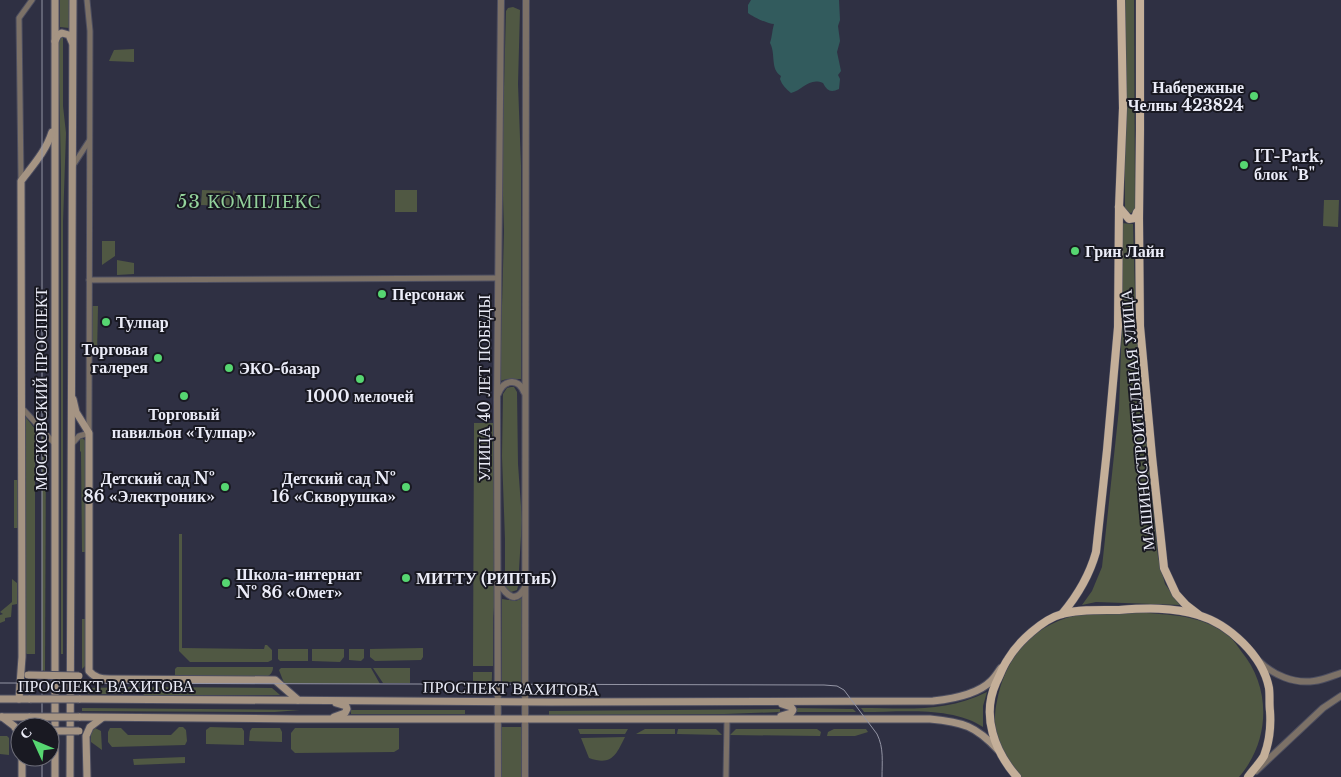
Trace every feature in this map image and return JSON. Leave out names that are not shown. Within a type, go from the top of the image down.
[{"type":"main road","name":"МОСКОВСКИЙ ПРОСПЕКТ","points":[[55,0],[56,777]]},
{"type":"main road","name":"МОСКОВСКИЙ ПРОСПЕКТ","points":[[70,777],[70,387],[73,0]]},
{"type":"main road","name":"МАШИНОСТРОИТЕЛЬНАЯ УЛИЦА","points":[[1062,614],[1084,586],[1096,552],[1117,343],[1123,108],[1122,0]]},
{"type":"main road","name":"МАШИНОСТРОИТЕЛЬНАЯ УЛИЦА","points":[[1140,0],[1140,326],[1162,554],[1169,583],[1186,606],[1199,615]]},
{"type":"main road","points":[[55,42],[58,35],[62,33],[69,35],[72,42]]},
{"type":"main road","points":[[19,699],[25,675],[21,181],[41,156],[49,142],[54,125]]},
{"type":"main road","points":[[1119,207],[1130,219],[1135,218],[1139,208]]},
{"type":"main road","points":[[70,387],[76,412],[89,433],[89,671],[101,679],[275,680],[298,700]]},
{"type":"main road","points":[[1017,777],[999,751],[991,729],[990,709],[995,686],[1007,660],[1023,640],[1044,623],[1062,614],[1124,609],[1166,609],[1199,615],[1218,624],[1240,640],[1257,658],[1269,687],[1271,726],[1263,756],[1249,777]]},
{"type":"main road","name":"ПРОСПЕКТ ВАХИТОВА","points":[[0,699],[526,702],[933,701],[958,697],[982,688],[991,681],[1007,660]]},
{"type":"main road","points":[[25,675],[79,676],[89,671]]},
{"type":"main road","points":[[327,719],[345,714],[347,709],[346,706],[329,701]]},
{"type":"main road","points":[[774,719],[791,713],[793,710],[791,706],[775,702]]},
{"type":"main road","name":"ПРОСПЕКТ ВАХИТОВА","points":[[1,717],[904,719],[948,721],[963,724],[986,737],[999,751]]},
{"type":"main road","points":[[87,777],[86,736],[90,727],[102,718]]},
{"type":"main road","points":[[60,730],[84,732],[86,736]]},
{"type":"street","points":[[21,181],[19,18],[32,0]]},
{"type":"street","points":[[70,445],[79,436],[89,433],[90,32],[87,0]]},
{"type":"street","name":"УЛИЦА 40 ЛЕТ ПОБЕДЫ","points":[[498,777],[497,399],[501,17],[503,0]]},
{"type":"street","points":[[519,0],[526,10]]},
{"type":"street","points":[[525,777],[526,0]]},
{"type":"street","points":[[72,167],[89,141]]},
{"type":"street","points":[[89,280],[498,278]]},
{"type":"street","points":[[497,399],[500,389],[505,384],[512,382],[522,386],[525,396]]},
{"type":"street","points":[[22,408],[55,444]]},
{"type":"street","points":[[498,582],[509,596],[516,596],[522,592],[526,585]]},
{"type":"street","points":[[1257,658],[1265,667],[1280,676],[1296,681],[1314,681],[1341,673]]},
{"type":"street","points":[[1249,777],[1323,708],[1341,696]]},
{"type":"street","points":[[726,777],[727,719]]},
{"type":"shaded area","points":[[60,0],[69,0],[69,28],[60,27]]},
{"type":"shaded area","points":[[751,0],[839,0],[840,20],[838,26],[840,41],[837,52],[841,71],[838,75],[840,79],[839,89],[829,90],[823,83],[814,82],[791,93],[783,85],[780,79],[781,76],[775,69],[770,43],[774,24],[748,13],[748,5]]},
{"type":"shaded area","points":[[1124,0],[1134,0],[1135,210],[1131,213],[1125,209]]},
{"type":"shaded area","points":[[513,7],[520,10],[518,84],[521,165],[521,379],[500,381],[504,231],[502,162],[506,11],[508,8]]},
{"type":"shaded area","points":[[61,35],[63,37],[63,106],[66,133],[63,222],[63,654],[61,654],[61,171],[58,38]]},
{"type":"shaded area","points":[[134,49],[134,62],[109,61],[114,50]]},
{"type":"shaded area","points":[[202,190],[230,191],[230,206],[201,205]]},
{"type":"shaded area","points":[[233,190],[251,205],[248,209],[232,208]]},
{"type":"shaded area","points":[[395,190],[417,190],[417,212],[395,212]]},
{"type":"shaded area","points":[[1324,200],[1339,200],[1338,227],[1323,226]]},
{"type":"shaded area","points":[[1121,223],[1133,224],[1136,326],[1158,557],[1165,584],[1180,605],[1096,602],[1082,605],[1092,591],[1102,567],[1119,409],[1122,321]]},
{"type":"shaded area","points":[[102,241],[115,241],[115,256],[102,265]]},
{"type":"shaded area","points":[[117,260],[134,263],[134,274],[117,275]]},
{"type":"shaded area","points":[[92,306],[98,306],[97,356],[92,356]]},
{"type":"shaded area","points":[[514,387],[517,392],[518,464],[522,520],[518,586],[517,590],[511,592],[505,588],[502,456],[503,394],[507,388]]},
{"type":"shaded area","points":[[24,415],[35,429],[35,654],[24,652]]},
{"type":"shaded area","points":[[474,423],[494,424],[496,586],[493,618],[493,666],[473,666]]},
{"type":"shaded area","points":[[42,430],[46,436],[45,671],[42,670]]},
{"type":"shaded area","points":[[82,438],[87,442],[87,552],[82,552],[80,439]]},
{"type":"shaded area","points":[[14,480],[18,480],[18,528],[14,528]]},
{"type":"shaded area","points":[[179,534],[182,534],[182,648],[264,649],[265,645],[267,645],[272,650],[272,660],[268,662],[190,662],[179,651]]},
{"type":"shaded area","points":[[12,579],[17,583],[17,604],[12,605],[11,617],[5,618],[5,621],[0,623],[0,615],[3,614],[0,612],[12,602]]},
{"type":"shaded area","points":[[522,598],[522,682],[502,682],[502,599],[516,601]]},
{"type":"shaded area","points":[[1116,612],[1146,613],[1198,620],[1217,628],[1238,646],[1251,666],[1258,681],[1263,714],[1257,747],[1239,777],[1022,777],[1003,752],[997,737],[995,722],[1000,687],[1005,673],[1020,650],[1040,631],[1052,624],[1076,615]]},
{"type":"shaded area","points":[[82,619],[87,619],[87,664],[82,669]]},
{"type":"shaded area","points":[[423,648],[421,660],[375,661],[370,657],[370,649]]},
{"type":"shaded area","points":[[278,649],[308,649],[308,661],[280,661],[278,659]]},
{"type":"shaded area","points":[[312,649],[344,649],[344,657],[340,662],[312,661]]},
{"type":"shaded area","points":[[349,649],[364,649],[364,658],[361,661],[349,660]]},
{"type":"shaded area","points":[[177,667],[273,667],[271,674],[265,678],[177,677],[175,676],[175,669]]},
{"type":"shaded area","points":[[281,668],[371,668],[380,684],[284,683],[279,670]]},
{"type":"shaded area","points":[[373,668],[410,668],[410,683],[383,683]]},
{"type":"shaded area","points":[[473,672],[492,672],[491,686],[487,692],[473,695]]},
{"type":"shaded area","points":[[142,687],[130,694],[83,694],[83,688]]},
{"type":"shaded area","points":[[153,687],[272,688],[280,695],[143,695]]},
{"type":"shaded area","points":[[987,692],[983,706],[983,727],[970,720],[941,713],[909,711],[864,712],[861,708],[926,708],[956,703]]},
{"type":"shaded area","points":[[82,708],[300,710],[275,712],[82,711]]},
{"type":"shaded area","points":[[795,708],[853,709],[856,712],[795,712]]},
{"type":"shaded area","points":[[780,709],[780,712],[725,714],[549,715],[549,711]]},
{"type":"shaded area","points":[[351,710],[465,710],[465,714],[351,714]]},
{"type":"shaded area","points":[[179,727],[183,727],[186,730],[187,741],[185,745],[112,747],[108,742],[110,728],[121,728],[128,735],[171,735]]},
{"type":"shaded area","points":[[210,727],[242,728],[244,731],[244,745],[206,744],[206,730]]},
{"type":"shaded area","points":[[501,727],[522,727],[522,777],[501,777]]},
{"type":"shaded area","points":[[95,728],[101,731],[102,750],[91,742],[91,731]]},
{"type":"shaded area","points":[[252,728],[280,728],[282,742],[249,741]]},
{"type":"shaded area","points":[[295,728],[399,728],[399,749],[394,752],[295,753],[291,749],[291,733]]},
{"type":"shaded area","points":[[578,729],[628,729],[625,734],[580,734]]},
{"type":"shaded area","points":[[645,729],[675,729],[675,734],[636,734]]},
{"type":"shaded area","points":[[678,729],[716,729],[722,735],[677,734]]},
{"type":"shaded area","points":[[736,729],[817,729],[821,732],[820,736],[730,735]]},
{"type":"shaded area","points":[[834,729],[866,729],[868,732],[855,736],[827,736],[828,732]]},
{"type":"shaded area","points":[[0,736],[7,736],[9,738],[9,755],[0,754]]},
{"type":"shaded area","points":[[625,737],[616,754],[603,761],[589,758],[581,738]]},
{"type":"shaded area","points":[[185,757],[185,763],[134,765],[133,759]]},
{"type":"tram line","points":[[42,0],[42,717]]},
{"type":"tram line","points":[[0,683],[837,686],[844,690],[877,734],[882,750],[882,777]]},
{"type":"tram line","points":[[42,767],[42,777]]},
{"type":"place","name":"Набережные Челны 423824","points":[[1254,96]]},
{"type":"place","name":"IT-Park, блок \"В\"","points":[[1244,165]]},
{"type":"place","name":"Грин Лайн","points":[[1075,251]]},
{"type":"place","name":"Персонаж","points":[[382,294]]},
{"type":"place","name":"Тулпар","points":[[106,322]]},
{"type":"place","name":"Торговая галерея","points":[[158,358]]},
{"type":"place","name":"ЭКО-базар","points":[[229,368]]},
{"type":"place","name":"1000 мелочей","points":[[360,379]]},
{"type":"place","name":"Торговый павильон «Тулпар»","points":[[184,396]]},
{"type":"place","name":"Детский сад № 86 «Электроник»","points":[[225,487]]},
{"type":"place","name":"Детский сад № 16 «Скворушка»","points":[[406,487]]},
{"type":"place","name":"МИТТУ (РИПТиБ)","points":[[406,578]]},
{"type":"place","name":"Школа-интернат № 86 «Омет»","points":[[226,583]]},
{"type":"district","name":"53 КОМПЛЕКС","points":[[249,201]]}]
